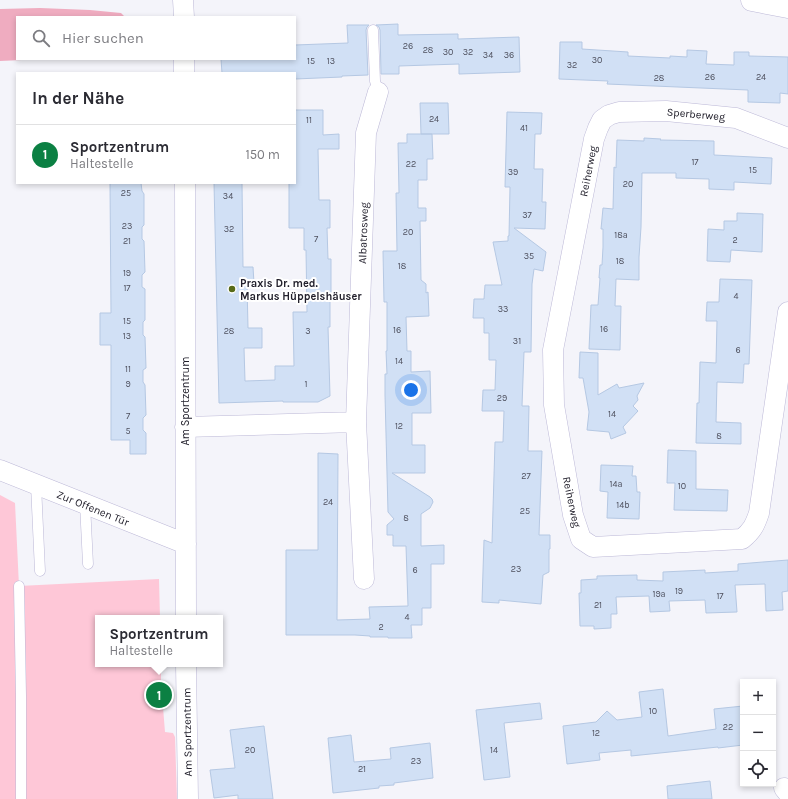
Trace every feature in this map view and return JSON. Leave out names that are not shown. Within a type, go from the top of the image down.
[{"type":"main road","points":[[752,0],[788,7]]},
{"type":"street","points":[[183,0],[184,16]]},
{"type":"street","points":[[184,60],[184,72]]},
{"type":"street","name":"Albatrosweg","points":[[364,579],[356,422],[366,133],[378,92]]},
{"type":"street","name":"Sperberweg","points":[[602,120],[609,115],[619,112],[666,111],[736,118],[788,138]]},
{"type":"street","name":"Reiherweg","points":[[602,120],[594,139],[553,350],[554,405],[573,515],[580,539],[593,547],[742,539],[749,533],[756,524],[759,513],[788,312]]},
{"type":"street","name":"Am Sportzentrum","points":[[185,184],[186,615]]},
{"type":"street","points":[[185,426],[356,422]]},
{"type":"street","name":"Zur Offenen Tür","points":[[0,470],[186,544]]},
{"type":"street","name":"Am Sportzentrum","points":[[186,667],[188,799]]},
{"type":"lane","points":[[373,30],[375,81],[378,92]]},
{"type":"lane","points":[[36,485],[40,570]]},
{"type":"lane","points":[[85,504],[88,564]]},
{"type":"lane","points":[[19,586],[21,799]]},
{"type":"shaded area","points":[[40,8],[90,10],[121,13],[124,16],[16,16],[16,60],[22,60],[0,61],[0,9]]},
{"type":"shaded area","points":[[0,495],[15,503],[19,586],[159,579],[160,615],[95,615],[95,667],[161,667],[165,732],[173,733],[175,737],[177,799],[0,799]]},
{"type":"building","points":[[398,24],[398,35],[458,34],[458,39],[519,37],[520,72],[459,74],[459,64],[399,66],[399,74],[381,74],[380,30],[376,25]]},
{"type":"building","points":[[347,25],[369,25],[366,30],[368,75],[296,79],[296,72],[222,72],[221,60],[296,60],[296,45],[348,43]]},
{"type":"building","points":[[560,42],[582,42],[582,49],[628,52],[628,56],[670,58],[670,56],[687,57],[687,50],[707,51],[706,64],[734,65],[734,52],[749,52],[749,56],[788,57],[788,94],[780,93],[780,103],[748,102],[748,90],[607,84],[608,81],[559,79]]},
{"type":"building","points":[[420,103],[448,103],[449,134],[421,134]]},
{"type":"building","points":[[296,110],[323,110],[323,135],[339,134],[339,149],[318,149],[319,200],[330,200],[330,228],[327,228],[328,259],[331,259],[330,327],[328,327],[330,396],[318,402],[283,401],[219,403],[214,184],[242,184],[243,267],[253,267],[254,283],[247,284],[248,328],[262,328],[262,348],[244,348],[245,381],[275,380],[275,366],[294,366],[293,312],[307,312],[306,250],[304,250],[304,228],[289,228],[289,184],[296,184]]},
{"type":"building","points":[[507,112],[542,113],[541,134],[535,134],[534,169],[543,169],[542,202],[546,202],[545,229],[514,228],[546,252],[543,271],[534,269],[532,284],[531,352],[524,352],[522,406],[529,406],[528,451],[542,451],[539,535],[550,535],[550,549],[549,572],[543,575],[541,604],[499,600],[499,603],[482,602],[484,540],[492,543],[495,442],[503,442],[504,411],[482,411],[483,390],[495,390],[496,360],[489,360],[489,333],[484,333],[484,318],[473,318],[474,299],[484,299],[485,285],[502,285],[493,242],[508,241],[509,236],[510,187],[505,187]]},
{"type":"building","points":[[407,134],[432,134],[433,159],[427,159],[427,180],[418,180],[418,208],[426,208],[426,221],[420,221],[421,280],[426,284],[426,293],[428,292],[429,316],[406,317],[407,351],[411,351],[411,372],[430,371],[431,413],[412,413],[412,445],[425,445],[425,473],[392,473],[432,499],[433,502],[430,508],[421,514],[421,546],[444,545],[444,564],[431,564],[431,608],[422,608],[422,625],[411,625],[412,638],[388,638],[355,635],[286,635],[286,550],[318,550],[318,453],[338,454],[337,620],[370,619],[369,607],[408,606],[406,546],[393,546],[393,535],[387,535],[387,525],[394,519],[388,512],[385,395],[385,374],[387,374],[387,302],[384,302],[383,251],[397,251],[396,193],[399,193],[398,143],[407,143]]},
{"type":"building","points":[[644,138],[661,139],[660,140],[714,141],[714,155],[772,158],[771,184],[734,182],[734,190],[709,189],[709,179],[676,178],[676,173],[642,173],[639,280],[616,279],[615,306],[621,306],[620,350],[589,349],[591,305],[598,305],[600,265],[602,265],[603,229],[601,229],[603,208],[613,209],[614,167],[616,168],[617,140],[644,141]]},
{"type":"building","points":[[110,184],[141,184],[144,194],[144,225],[142,227],[142,239],[144,241],[145,272],[142,275],[142,287],[145,289],[145,320],[143,322],[143,335],[145,337],[146,368],[143,370],[143,382],[145,385],[146,415],[143,418],[143,430],[146,433],[146,454],[130,454],[130,440],[111,440],[111,345],[100,345],[100,313],[111,313]]},
{"type":"building","points":[[737,213],[763,214],[762,252],[731,250],[730,262],[707,261],[708,229],[724,230],[724,221],[737,221]]},
{"type":"building","points":[[720,279],[752,280],[749,364],[744,364],[743,383],[717,382],[716,422],[741,423],[741,444],[696,443],[700,362],[716,363],[717,321],[706,321],[707,302],[719,302]]},
{"type":"building","points":[[580,352],[598,353],[598,395],[617,384],[619,388],[644,383],[637,396],[638,400],[633,406],[638,411],[623,427],[626,433],[611,439],[609,432],[587,430],[589,412],[583,378],[579,378]]},
{"type":"building","points":[[668,450],[696,451],[696,489],[728,490],[727,511],[674,510],[675,483],[667,483]]},
{"type":"building","points":[[601,465],[633,466],[632,476],[636,476],[637,492],[640,492],[639,519],[607,518],[608,492],[600,491]]},
{"type":"building","points":[[788,560],[788,591],[782,592],[783,610],[766,611],[765,584],[735,585],[737,612],[706,613],[705,600],[669,601],[670,611],[650,612],[649,596],[616,597],[617,614],[611,614],[611,628],[594,629],[594,626],[580,626],[579,593],[581,593],[581,580],[597,579],[597,576],[637,575],[637,580],[663,581],[663,572],[705,570],[705,573],[738,571],[738,564]]},
{"type":"building","points":[[663,689],[668,736],[716,729],[714,709],[740,706],[740,745],[631,756],[631,750],[599,753],[600,760],[567,764],[563,726],[596,722],[607,711],[617,720],[642,717],[639,692]]},
{"type":"building","points":[[540,703],[542,719],[504,723],[510,777],[484,780],[476,710]]},
{"type":"building","points":[[264,726],[273,799],[238,799],[238,795],[214,798],[210,770],[235,768],[230,730]]},
{"type":"building","points":[[351,735],[354,762],[391,759],[390,748],[430,743],[433,778],[394,783],[394,785],[379,786],[379,788],[333,793],[328,738]]},
{"type":"building","points":[[710,781],[712,799],[668,799],[667,786]]},
{"type":"place","name":"Praxis Dr. med. Markus Hüppelshäuser","points":[[232,289]]},
{"type":"place","name":"Sportzentrum","points":[[159,695]]}]
